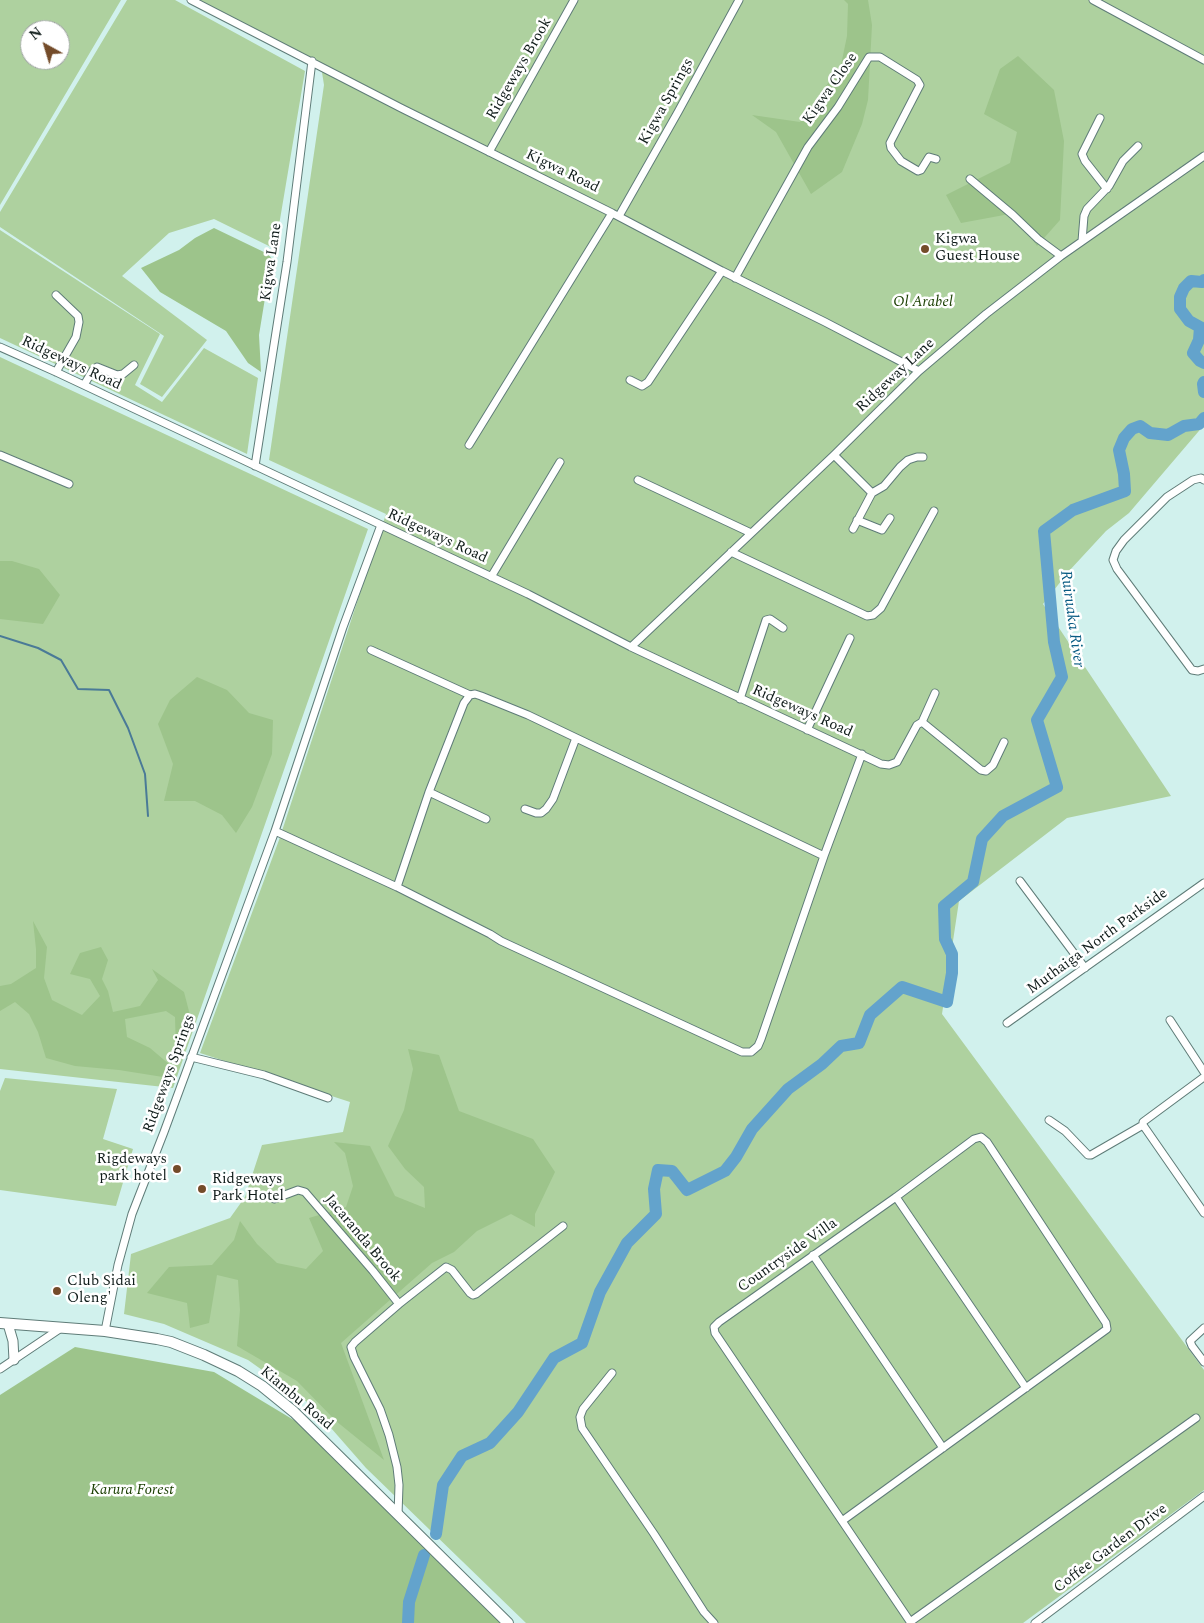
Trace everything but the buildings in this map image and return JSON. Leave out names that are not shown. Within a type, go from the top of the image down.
[{"type":"highway","name":"Kiambu Road","points":[[4,1323],[105,1331],[171,1342],[222,1362],[238,1371],[262,1386],[294,1412],[508,1623]]},
{"type":"main road","points":[[4,1323],[13,1341],[14,1360]]},
{"type":"street","name":"Kigwa Road","points":[[191,0],[919,371]]},
{"type":"street","name":"Ridgeways Brook","points":[[489,152],[574,0]]},
{"type":"street","name":"Kigwa Springs","points":[[469,445],[678,112],[739,0]]},
{"type":"street","points":[[1093,0],[1204,60]]},
{"type":"street","name":"Kigwa Close","points":[[735,278],[808,147],[819,130],[834,113],[869,57],[880,57],[917,80],[920,85],[890,143],[891,148],[901,161],[918,171],[921,170],[929,157],[936,159]]},
{"type":"street","name":"Kigwa Lane","points":[[255,466],[287,262],[312,61]]},
{"type":"street","points":[[1100,118],[1082,154],[1085,161],[1107,189]]},
{"type":"street","points":[[1082,241],[1085,212],[1107,189],[1123,161],[1138,146]]},
{"type":"street","name":"Ridgeway Lane","points":[[631,647],[834,455],[919,371],[986,314],[1061,256],[1204,156]]},
{"type":"street","points":[[970,179],[1038,239],[1061,256]]},
{"type":"street","points":[[630,380],[642,386],[648,382],[722,271]]},
{"type":"street","points":[[56,295],[78,316],[79,322],[76,337],[56,372]]},
{"type":"street","name":"Ridgeways Road","points":[[0,347],[549,604],[631,647],[881,764],[889,765],[897,762],[916,725],[922,722]]},
{"type":"street","points":[[84,385],[97,367],[117,375],[123,374],[134,366]]},
{"type":"street","points":[[0,455],[69,484]]},
{"type":"street","points":[[834,455],[872,494]]},
{"type":"street","points":[[853,529],[856,520],[872,494],[884,486],[908,460],[923,457]]},
{"type":"street","points":[[490,577],[560,462]]},
{"type":"street","points":[[1204,480],[1201,478],[1193,480],[1167,497],[1124,540],[1116,551],[1113,560],[1117,569],[1192,670],[1204,669]]},
{"type":"street","points":[[638,480],[751,533]]},
{"type":"street","points":[[731,552],[867,616],[873,615],[881,608],[934,511]]},
{"type":"street","points":[[856,520],[882,530],[890,518]]},
{"type":"street","name":"Ridgeways Springs","points":[[105,1331],[118,1266],[132,1214],[275,831],[343,627],[380,526]]},
{"type":"street","points":[[740,699],[766,620],[770,619],[783,628]]},
{"type":"street","points":[[807,730],[850,638]]},
{"type":"street","points":[[371,650],[470,695],[481,696],[528,715],[824,856]]},
{"type":"street","points":[[934,693],[922,722],[981,770],[986,771],[993,765],[1004,742]]},
{"type":"street","points":[[397,887],[429,792],[464,704],[470,695]]},
{"type":"street","points":[[525,809],[536,813],[546,810],[553,799],[576,738]]},
{"type":"street","points":[[275,831],[397,887],[501,941],[746,1053],[754,1050],[762,1039],[824,856],[862,754]]},
{"type":"street","points":[[429,792],[486,819]]},
{"type":"street","points":[[1020,881],[1085,968]]},
{"type":"street","name":"Muthaiga North Parkside","points":[[1007,1023],[1204,883]]},
{"type":"street","points":[[1170,1020],[1204,1072]]},
{"type":"street","points":[[191,1057],[264,1075],[328,1098]]},
{"type":"street","points":[[1049,1120],[1065,1131],[1088,1155],[1091,1155],[1143,1124],[1204,1077]]},
{"type":"street","points":[[1143,1124],[1204,1214]]},
{"type":"street","name":"Countryside Villa","points":[[1026,1388],[1106,1331],[1108,1327],[987,1142],[981,1137],[974,1139],[714,1327],[714,1330],[911,1623],[1196,1418]]},
{"type":"street","name":"Jacaranda Brook","points":[[274,1199],[298,1190],[305,1192],[399,1304]]},
{"type":"street","points":[[842,1520],[1026,1388],[896,1197]]},
{"type":"street","name":"Jacaranda Brook","points":[[398,1515],[399,1485],[392,1444],[380,1409],[354,1357],[351,1347],[399,1304],[446,1267],[452,1270],[470,1293],[476,1294],[563,1226]]},
{"type":"street","points":[[813,1255],[943,1448]]},
{"type":"street","points":[[0,1368],[61,1328]]},
{"type":"street","points":[[1204,1328],[1190,1341],[1204,1362]]},
{"type":"street","points":[[612,1373],[583,1408],[580,1417],[582,1428],[704,1612],[714,1623]]},
{"type":"street","name":"Coffee Garden Drive","points":[[1035,1623],[1204,1496]]},
{"type":"green space","points":[[0,0],[121,0],[0,205]]},
{"type":"green space","points":[[127,0],[175,0],[305,71],[275,249],[214,219],[169,233],[122,276],[207,340],[162,397],[140,384],[164,336],[0,227],[0,212]]},
{"type":"green space","name":"Ol Arabel","points":[[195,0],[1204,0],[1204,425],[1129,513],[1106,531],[1069,571],[1043,604],[1171,796],[1067,818],[959,901],[942,1014],[1204,1370],[1204,1490],[1023,1623],[526,1623],[366,1468],[310,1404],[248,1360],[164,1324],[124,1314],[131,1254],[230,1218],[245,1197],[262,1145],[343,1132],[350,1102],[200,1053],[279,840],[386,514],[269,460],[324,85],[321,66]]},
{"type":"green space","points":[[844,0],[868,0],[872,25],[868,100],[862,124],[842,172],[811,194],[776,132],[752,115],[800,122],[841,65],[847,36],[848,4]]},
{"type":"green space","points":[[1018,56],[1054,90],[1064,141],[1060,220],[1037,246],[1015,213],[961,223],[946,195],[1010,163],[1017,132],[984,114],[1000,69]]},
{"type":"green space","points":[[214,228],[268,254],[276,264],[266,292],[259,335],[261,372],[248,363],[226,331],[160,292],[141,268],[179,250],[195,238]]},
{"type":"green space","points":[[0,230],[160,334],[135,385],[162,402],[204,348],[258,378],[247,454],[0,338]]},
{"type":"green space","points":[[0,357],[368,529],[173,1088],[0,1069]]},
{"type":"green space","points":[[0,561],[12,561],[39,569],[60,595],[43,624],[0,619]]},
{"type":"green space","points":[[197,677],[227,690],[249,713],[273,720],[272,754],[252,807],[236,833],[222,815],[195,801],[164,801],[173,764],[158,724],[170,700]]},
{"type":"green space","points":[[33,921],[47,947],[44,978],[52,1000],[82,1015],[100,996],[90,979],[70,974],[80,953],[101,947],[108,960],[102,979],[108,991],[113,1012],[140,1006],[158,980],[152,969],[184,992],[191,1019],[176,1051],[175,1017],[166,1011],[125,1019],[127,1037],[150,1048],[170,1065],[163,1077],[75,1066],[46,1058],[38,1032],[29,1014],[15,1002],[0,1011],[0,986],[11,984],[36,968]]},
{"type":"green space","points":[[408,1049],[439,1055],[459,1111],[533,1139],[555,1172],[535,1214],[535,1227],[511,1214],[477,1231],[454,1252],[432,1263],[341,1343],[384,1460],[336,1421],[297,1381],[237,1346],[240,1310],[238,1280],[217,1275],[209,1323],[190,1328],[187,1303],[147,1293],[169,1267],[212,1265],[234,1240],[240,1221],[257,1244],[277,1263],[306,1269],[323,1251],[309,1218],[346,1207],[353,1186],[345,1153],[334,1142],[370,1146],[395,1196],[425,1208],[424,1187],[405,1169],[388,1146],[404,1110],[413,1069]]},
{"type":"green space","points":[[5,1078],[117,1089],[103,1139],[133,1149],[116,1206],[0,1190],[0,1091]]},
{"type":"green space","name":"Karura Forest","points":[[75,1347],[214,1372],[312,1431],[505,1623],[0,1623],[0,1395]]},
{"type":"waterway","name":"Ruiruaka River","points":[[1204,280],[1202,282],[1191,281],[1184,288],[1180,297],[1180,309],[1189,321],[1200,327],[1199,340],[1193,353],[1204,363]]},
{"type":"waterway","name":"Ruiruaka River","points":[[1204,382],[1204,392]]},
{"type":"waterway","name":"Ruiruaka River","points":[[436,1534],[443,1485],[462,1456],[490,1443],[518,1412],[554,1358],[582,1343],[600,1292],[627,1243],[656,1214],[654,1189],[658,1170],[672,1171],[687,1190],[725,1171],[736,1157],[752,1129],[788,1089],[822,1064],[841,1046],[859,1043],[870,1015],[902,987],[947,1002],[952,973],[952,954],[945,939],[944,906],[973,882],[982,839],[1003,816],[1057,787],[1037,720],[1062,677],[1054,642],[1044,531],[1073,510],[1125,491],[1119,450],[1124,438],[1132,429],[1140,426],[1150,433],[1168,435],[1184,426],[1199,424],[1204,418]]},
{"type":"waterway","points":[[0,636],[38,648],[61,660],[78,689],[109,690],[128,728],[145,774],[148,816]]},
{"type":"waterway","name":"Ruiruaka River","points":[[408,1623],[409,1602],[424,1555]]},
{"type":"place","name":"Kigwa Guest House","points":[[925,249]]},
{"type":"place","name":"Rigdeways park hotel","points":[[177,1169]]},
{"type":"place","name":"Ridgeways Park Hotel","points":[[202,1189]]},
{"type":"place","name":"Club Sidai Oleng'","points":[[57,1291]]}]
